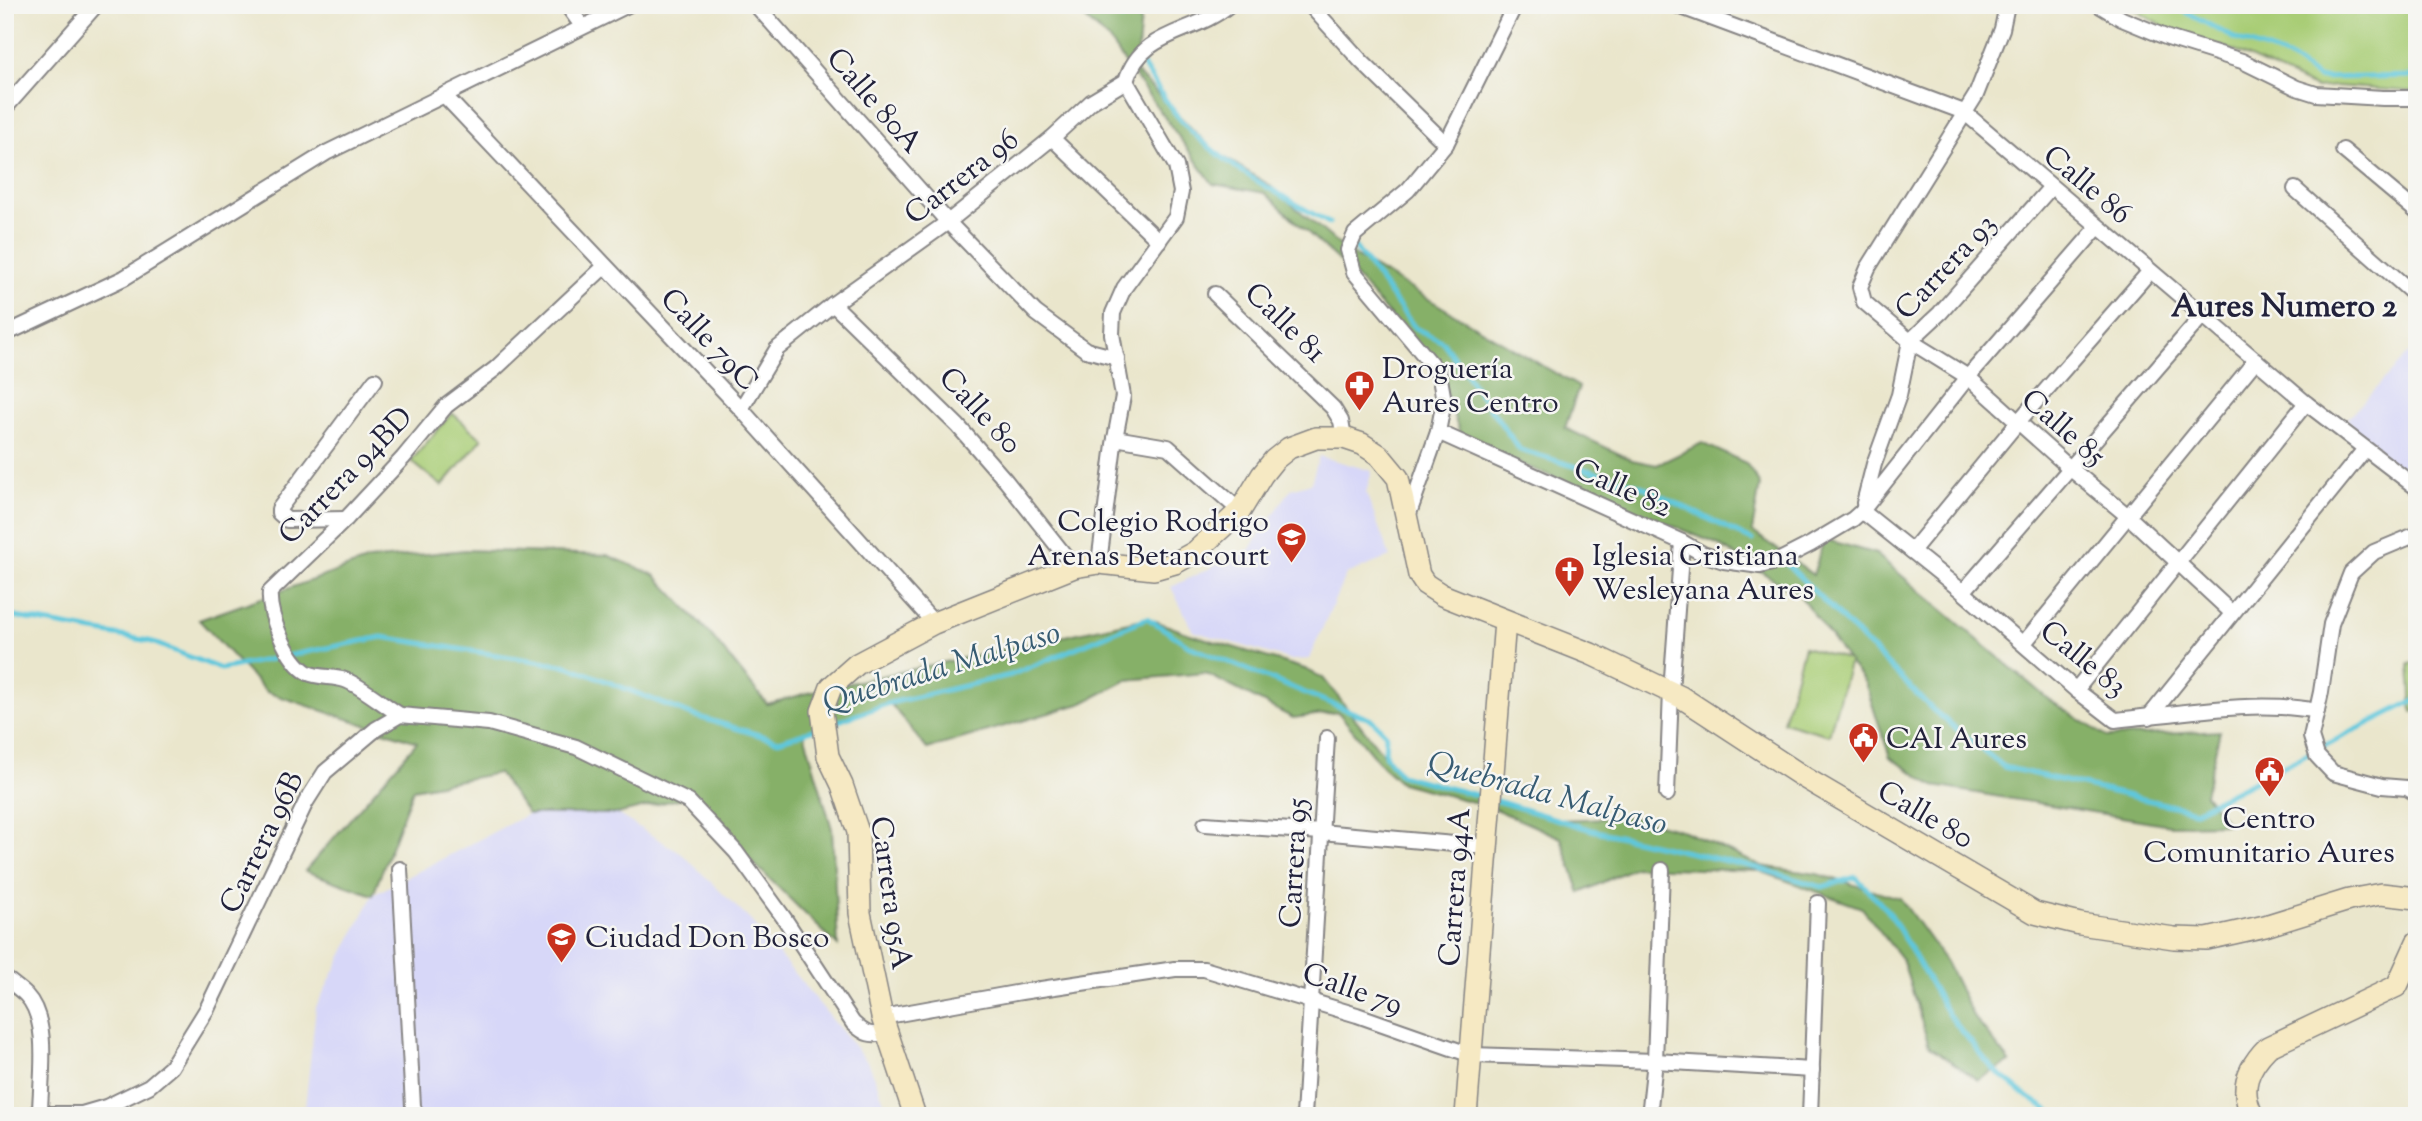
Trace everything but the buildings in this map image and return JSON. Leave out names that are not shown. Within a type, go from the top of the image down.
[{"type":"street","points":[[5,108],[96,5]]},
{"type":"street","points":[[567,5],[582,26]]},
{"type":"street","points":[[5,334],[124,278],[326,153],[628,5]]},
{"type":"street","name":"Calle 80A","points":[[756,5],[948,222],[1036,313],[1086,350],[1117,358]]},
{"type":"street","points":[[1099,563],[1115,438],[1124,396],[1112,334],[1113,313],[1124,288],[1176,217],[1181,192],[1176,166],[1126,81],[1131,65],[1144,49],[1229,5]]},
{"type":"street","points":[[1310,5],[1361,61],[1446,144]]},
{"type":"street","points":[[1407,520],[1438,432],[1444,401],[1439,373],[1354,272],[1348,250],[1355,234],[1408,190],[1446,144],[1515,5]]},
{"type":"street","name":"Calle 86","points":[[1676,5],[1964,112],[2306,403],[2417,488]]},
{"type":"street","points":[[1964,112],[1976,95],[2002,29],[2007,5]]},
{"type":"street","points":[[2099,5],[2122,19],[2168,38],[2227,55],[2297,88],[2316,94],[2417,98]]},
{"type":"street","name":"Carrera 96","points":[[741,409],[777,349],[833,304],[948,222],[1052,138],[1091,102],[1126,81]]},
{"type":"street","name":"Calle 79C","points":[[444,95],[741,409],[934,623]]},
{"type":"street","name":"Calle 85","points":[[1964,112],[1868,268],[1860,287],[1864,302],[1909,341],[1968,377],[2129,517],[2232,613]]},
{"type":"street","points":[[1052,138],[1159,241]]},
{"type":"street","points":[[2343,150],[2417,212]]},
{"type":"street","name":"Carrera 93","points":[[1862,512],[1874,464],[1899,395],[1909,341],[1940,313],[2051,187]]},
{"type":"street","points":[[2295,189],[2417,297]]},
{"type":"street","name":"Calle 82","points":[[1438,432],[1682,542],[1703,554],[1724,561],[1760,566],[1776,562],[1834,532],[1862,512],[1968,377],[2098,226]]},
{"type":"street","name":"Carrera 94BD","points":[[400,715],[346,680],[308,673],[299,666],[287,652],[269,602],[270,592],[346,519],[403,458],[446,406],[495,369],[605,266]]},
{"type":"street","points":[[1912,551],[2018,422],[2150,271]]},
{"type":"street","name":"Calle 81","points":[[1215,294],[1334,408],[1341,421],[1344,438]]},
{"type":"street","name":"Calle 80","points":[[833,304],[958,426],[1006,481],[1074,567]]},
{"type":"street","points":[[1963,592],[2203,315]]},
{"type":"street","points":[[2024,643],[2256,360]]},
{"type":"street","points":[[346,519],[287,520],[279,513],[279,509],[375,380]]},
{"type":"street","points":[[2076,690],[2306,403]]},
{"type":"street","points":[[1115,438],[1168,447],[1240,511]]},
{"type":"street","name":"Carrera 95A","points":[[915,1116],[884,1024],[860,913],[858,832],[842,785],[828,756],[822,711],[831,687],[857,664],[934,623],[1074,567],[1099,563],[1154,569],[1175,563],[1195,552],[1240,511],[1262,475],[1274,460],[1289,448],[1316,438],[1344,438]]},
{"type":"street","points":[[1344,438],[1362,444],[1379,455],[1398,478],[1407,520]]},
{"type":"street","points":[[2149,717],[2365,449]]},
{"type":"street","name":"Calle 83","points":[[1862,512],[1963,592],[2076,690],[2115,720],[2243,708],[2298,708],[2317,711]]},
{"type":"street","name":"Calle 80","points":[[1407,520],[1419,575],[1425,584],[1442,595],[1591,654],[1671,691],[1805,778],[2035,913],[2080,924],[2174,938],[2207,939],[2265,926],[2360,898],[2381,894],[2417,898]]},
{"type":"street","points":[[2417,534],[2374,552],[2351,573],[2331,624],[2311,737],[2317,756],[2333,773],[2382,786],[2407,788],[2417,794]]},
{"type":"street","points":[[1667,794],[1671,691],[1682,542]]},
{"type":"street","name":"Carrera 94A","points":[[1466,1116],[1505,621]]},
{"type":"street","points":[[400,715],[488,723],[576,747],[688,802],[736,852],[853,1023],[865,1034],[875,1036],[884,1024]]},
{"type":"street","name":"Carrera 96B","points":[[5,981],[9,981],[27,996],[36,1010],[41,1048],[40,1114],[82,1114],[106,1107],[149,1086],[171,1068],[207,1009],[306,803],[325,772],[376,729],[400,715]]},
{"type":"street","name":"Carrera 95","points":[[1304,1116],[1326,738]]},
{"type":"street","points":[[1205,824],[1487,847]]},
{"type":"street","points":[[400,869],[413,1107],[416,1116]]},
{"type":"street","points":[[1649,1116],[1662,870]]},
{"type":"street","points":[[1810,1116],[1818,903]]},
{"type":"street","points":[[2252,1116],[2244,1086],[2256,1059],[2268,1047],[2397,986],[2417,942]]},
{"type":"street","name":"Calle 79","points":[[884,1024],[1021,992],[1175,969],[1204,969],[1311,1000],[1471,1055],[1812,1070]]},
{"type":"shaded area","points":[[2417,345],[2417,486],[2374,451],[2347,419]]},
{"type":"shaded area","name":"Colegio Rodrigo Arenas Betancourt","points":[[1319,456],[1372,471],[1366,493],[1390,557],[1346,574],[1309,659],[1292,660],[1193,631],[1171,587],[1250,549],[1291,489],[1311,483]]},
{"type":"shaded area","name":"Ciudad Don Bosco","points":[[528,814],[617,814],[682,854],[751,921],[869,1064],[890,1116],[304,1116],[316,1007],[373,895]]},
{"type":"green space","points":[[1070,5],[1142,5],[1136,72],[1213,150],[1269,185],[1348,252],[1579,387],[1565,428],[1632,460],[1657,465],[1702,443],[1746,463],[1760,485],[1752,531],[1813,575],[1824,539],[1876,554],[2048,699],[2107,737],[2220,731],[2205,794],[2228,824],[2170,825],[1934,786],[1890,757],[1865,683],[1800,596],[1717,544],[1462,440],[1439,371],[1353,274],[1265,193],[1213,184],[1107,38]]},
{"type":"green space","points":[[2127,5],[2417,5],[2417,92],[2336,86],[2316,88],[2228,48],[2171,31]]},
{"type":"green space","points":[[452,413],[482,439],[442,486],[411,461]]},
{"type":"green space","points":[[465,550],[607,555],[655,575],[711,635],[767,704],[831,687],[1147,618],[1305,669],[1323,678],[1400,775],[1560,820],[1632,817],[1684,831],[1761,866],[1817,874],[1900,898],[1946,962],[1973,1016],[2010,1062],[1978,1080],[1929,1046],[1903,961],[1862,908],[1760,871],[1635,867],[1580,893],[1561,838],[1488,806],[1401,783],[1382,766],[1338,712],[1293,718],[1205,673],[1127,680],[1083,703],[927,749],[890,703],[804,733],[832,829],[838,946],[686,797],[617,814],[528,814],[498,773],[413,789],[373,895],[305,871],[417,742],[266,692],[199,620],[369,560]]},
{"type":"green space","points":[[1804,647],[1850,660],[1829,735],[1783,722]]},
{"type":"green space","points":[[2417,662],[2417,711],[2412,712],[2409,664]]},
{"type":"waterway","points":[[1103,5],[1122,18]]},
{"type":"waterway","points":[[2172,5],[2236,39],[2288,57],[2318,78],[2417,76]]},
{"type":"waterway","points":[[1142,64],[1175,113],[1208,146],[1247,174],[1329,223]]},
{"type":"waterway","points":[[1355,247],[1415,328],[1443,342],[1520,450],[1641,486],[1752,540]]},
{"type":"waterway","points":[[1787,564],[1933,710],[2004,767],[2195,811],[2417,699]]},
{"type":"waterway","name":"Quebrada Malpaso","points":[[5,615],[149,641],[221,669],[382,637],[568,666],[692,715],[779,741],[821,727]]},
{"type":"waterway","name":"Quebrada Malpaso","points":[[830,724],[890,703],[1011,675],[1147,618],[1191,647],[1372,720],[1386,734],[1385,755],[1400,775],[1487,798]]},
{"type":"waterway","name":"Quebrada Malpaso","points":[[1497,801],[1592,830],[1761,869],[1822,887],[1856,877],[1891,915],[1948,1014],[1992,1068],[2028,1097],[2058,1116]]},
{"type":"place","name":"Droguería Aures Centro","points":[[1359,412]]},
{"type":"place","name":"Colegio Rodrigo Arenas Betancourt","points":[[1292,565]]},
{"type":"place","name":"Iglesia Cristiana Wesleyana Aures","points":[[1569,599]]},
{"type":"place","name":"CAI Aures","points":[[1863,765]]},
{"type":"place","name":"Centro Comunitario Aures","points":[[2269,799]]},
{"type":"place","name":"Ciudad Don Bosco","points":[[562,964]]},
{"type":"district","name":"Aures Numero 2","points":[[2284,305]]}]
